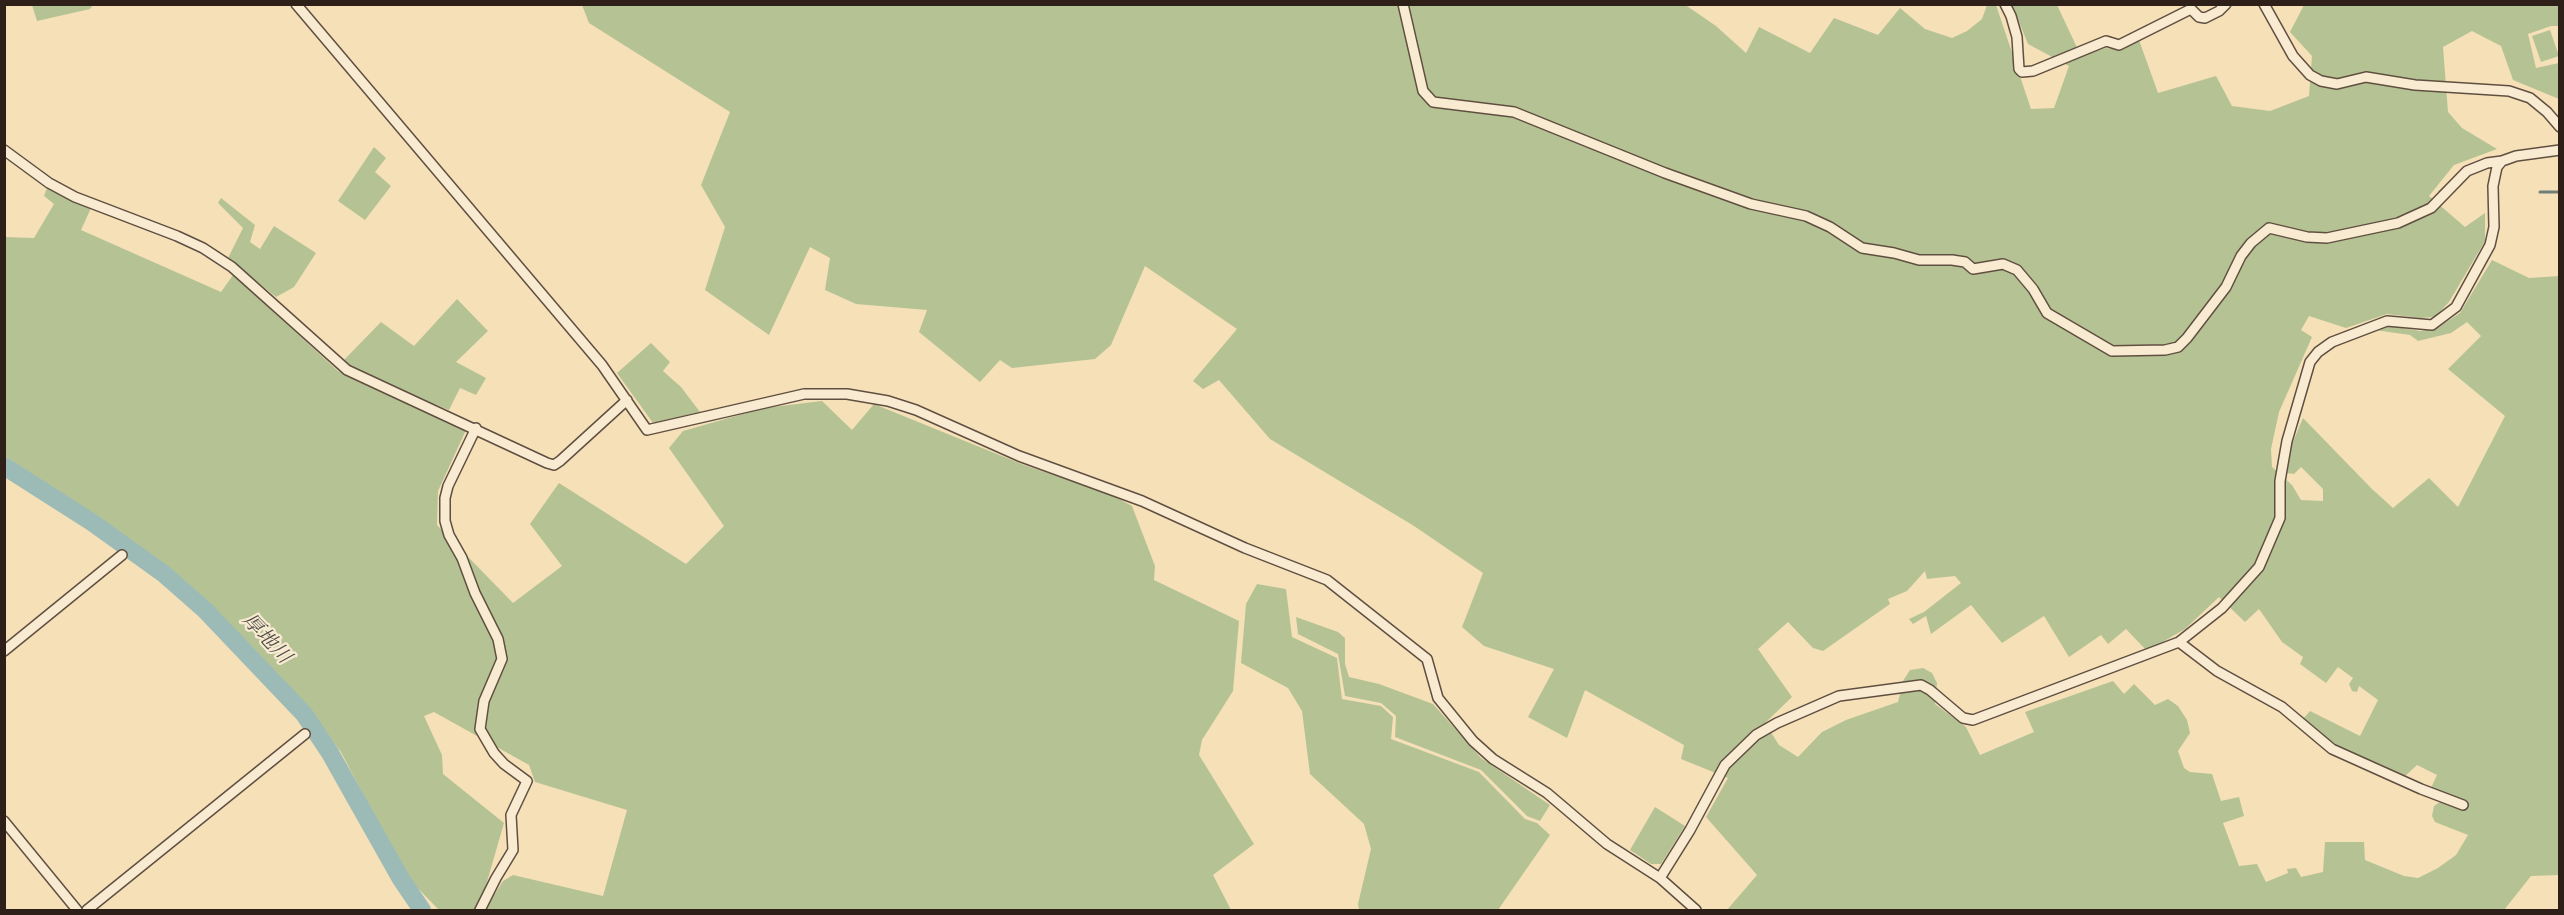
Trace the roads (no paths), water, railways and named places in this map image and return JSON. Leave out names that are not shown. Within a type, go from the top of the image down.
[{"type":"street","points":[[296,4],[602,365],[647,430],[804,394],[847,394],[888,401],[1018,456],[1142,501],[1245,548],[1327,580],[1420,652],[1431,667],[1438,698],[1473,741],[1492,759],[1547,793],[1607,844],[1660,878],[1696,910]]},
{"type":"street","points":[[1403,4],[1423,92],[1433,102],[1514,112],[1665,173],[1751,204],[1806,216],[1830,227],[1862,249],[1933,261],[1965,262],[1973,269],[2002,264],[2017,270],[2047,313],[2094,343],[2112,351],[2165,350],[2178,347],[2226,287],[2241,256],[2251,243],[2270,228],[2307,237],[2327,238],[2398,223],[2431,208],[2467,171],[2516,156],[2559,150]]},
{"type":"street","points":[[2005,4],[2017,38],[2019,69],[2022,72],[2032,71],[2106,41],[2119,45],[2189,7],[2199,17],[2205,18],[2219,11],[2226,4]]},
{"type":"street","points":[[2264,4],[2294,56],[2310,75],[2321,81],[2337,84],[2366,77],[2415,85],[2509,91],[2530,98],[2547,112],[2559,127]]},
{"type":"street","points":[[4,150],[49,183],[75,197],[203,248],[232,267],[347,370],[379,387],[477,428],[554,465],[627,400]]},
{"type":"street","points":[[1660,878],[1690,830],[1725,765],[1756,735],[1788,718],[1839,696],[1921,685],[1963,718],[1973,720],[2180,642],[2222,608],[2259,567],[2280,518],[2280,481],[2287,441],[2310,363],[2318,352],[2332,342],[2387,321],[2432,325],[2456,307],[2490,245],[2494,227],[2493,186],[2502,161]]},
{"type":"street","points":[[477,428],[448,486],[445,498],[445,521],[475,593],[498,639],[502,659],[484,701],[480,729],[494,753],[504,764],[527,781],[511,815],[513,850],[480,910]]},
{"type":"street","points":[[4,651],[122,555]]},
{"type":"street","points":[[2180,642],[2217,671],[2282,707],[2332,749],[2463,805]]},
{"type":"street","points":[[87,910],[305,734]]},
{"type":"street","points":[[4,821],[77,910]]},
{"type":"waterway","points":[[2440,192],[2465,168]]},
{"type":"waterway","points":[[2540,192],[2560,192]]},
{"type":"waterway","name":"厚地川","points":[[4,466],[93,523],[164,574],[205,610],[304,714],[330,753],[401,879],[422,910]]}]
